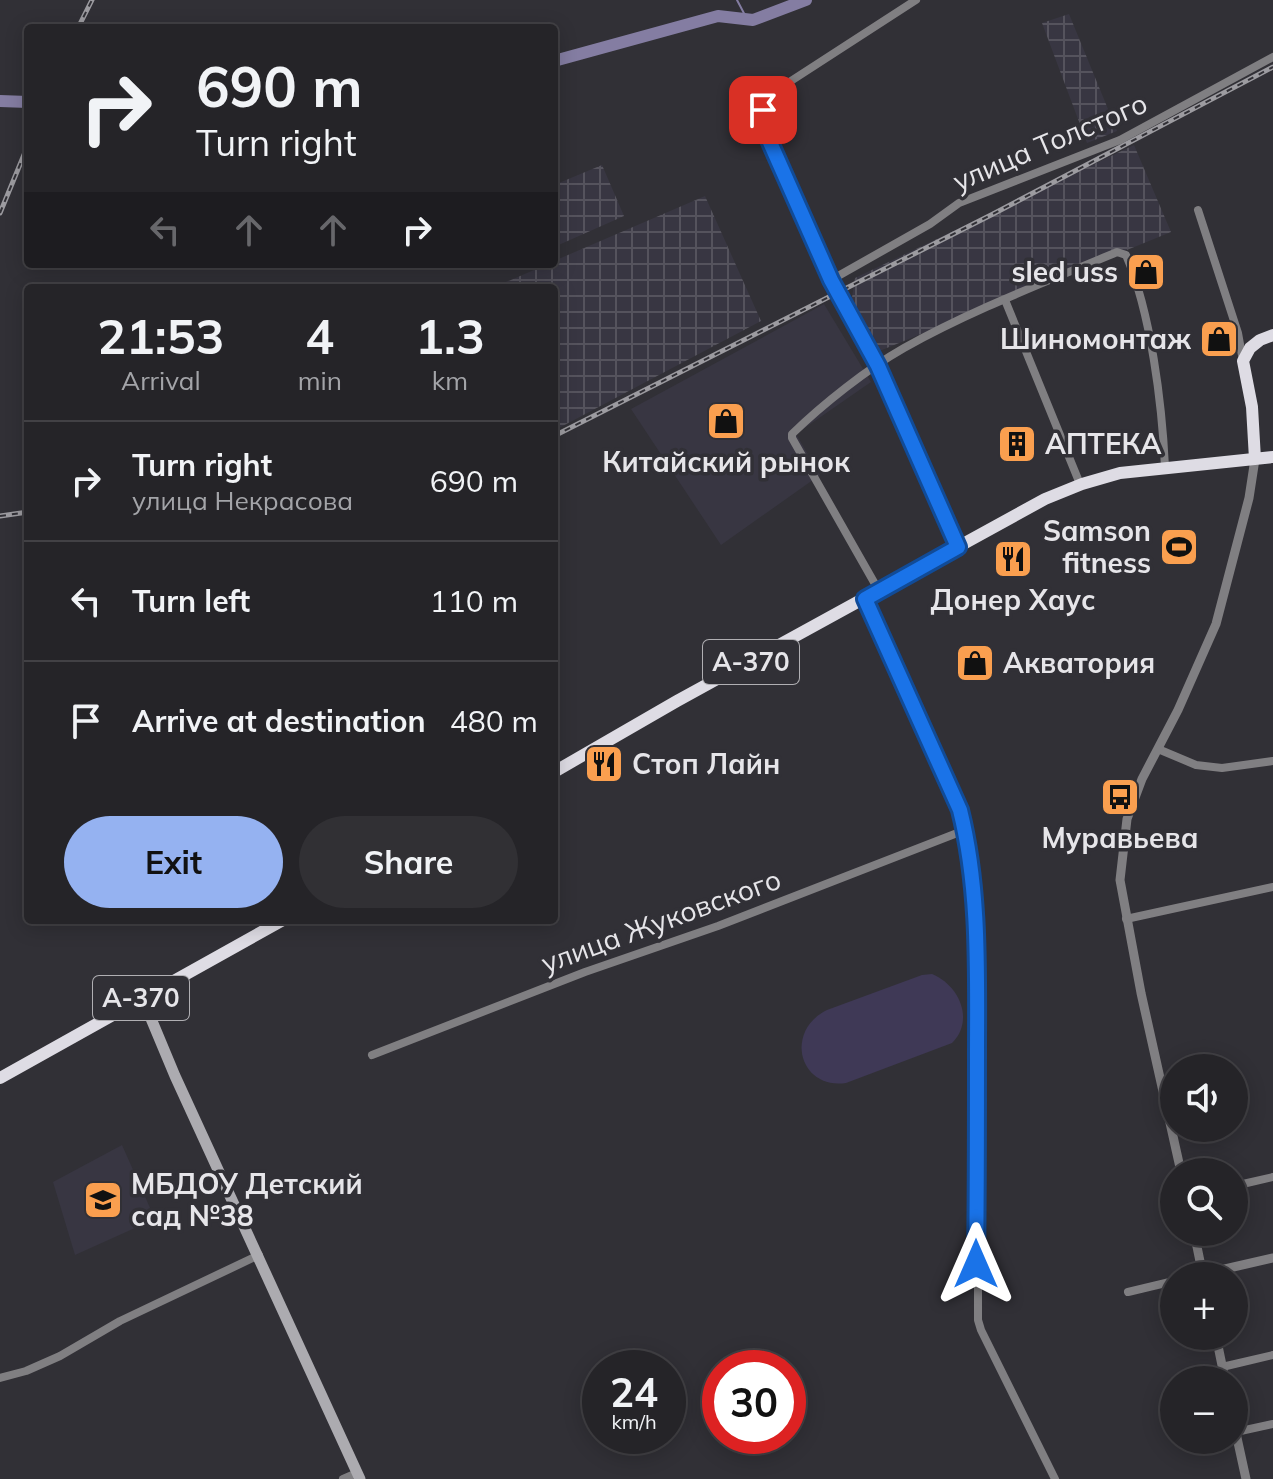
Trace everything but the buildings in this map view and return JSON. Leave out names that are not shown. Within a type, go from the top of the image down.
[{"type":"highway","points":[[1255,459],[1252,407],[1243,361],[1250,348],[1273,335]]},
{"type":"highway","name":"А-370","points":[[558,770],[1045,499],[1080,484],[1120,473],[1273,457]]},
{"type":"highway","name":"А-370","points":[[0,1078],[276,924]]},
{"type":"main road","points":[[142,997],[175,1076],[359,1476]]},
{"type":"street","points":[[916,0],[777,90],[763,110],[765,131],[831,280],[878,366],[958,547]]},
{"type":"street","name":"улица Толстого","points":[[831,280],[930,224],[959,203],[1120,140],[1273,57]]},
{"type":"street","points":[[1198,210],[1238,333],[1243,361]]},
{"type":"street","points":[[879,591],[792,435],[904,348],[1117,252],[1126,255],[1139,290],[1162,416],[1165,467]]},
{"type":"street","points":[[1005,300],[1080,484]]},
{"type":"street","points":[[1178,1158],[1120,880],[1127,819],[1142,779],[1216,624],[1249,498],[1255,459]]},
{"type":"street","points":[[865,599],[960,810],[965,830],[978,966],[978,1320],[1055,1479]]},
{"type":"street","points":[[1158,749],[1196,765],[1222,768],[1273,761]]},
{"type":"street","name":"улица Жуковского","points":[[372,1055],[585,972],[682,940],[965,830]]},
{"type":"street","points":[[1126,919],[1273,887]]},
{"type":"street","points":[[1248,1183],[1273,1177]]},
{"type":"street","points":[[0,1378],[60,1356],[120,1321],[259,1255]]},
{"type":"street","points":[[1248,1264],[1273,1258]]},
{"type":"street","points":[[1128,1292],[1160,1284]]},
{"type":"street","points":[[1226,1366],[1273,1355]]},
{"type":"street","points":[[1248,1427],[1273,1424]]},
{"type":"street","points":[[1241,1454],[1246,1479]]},
{"type":"street","points":[[343,1479],[359,1476]]},
{"type":"shaded area","points":[[1069,14],[1117,131],[1087,143],[1042,23]]},
{"type":"shaded area","points":[[1134,145],[1171,232],[877,352],[851,304],[855,278]]},
{"type":"shaded area","points":[[602,165],[624,216],[558,245],[558,183]]},
{"type":"shaded area","points":[[705,196],[761,321],[558,428],[558,284],[501,284],[539,268],[558,268],[558,259]]},
{"type":"shaded area","name":"Китайский рынок","points":[[824,304],[871,382],[796,434],[820,475],[721,545],[631,409]]},
{"type":"shaded area","points":[[932,974],[950,986],[961,1004],[962,1024],[952,1043],[846,1083],[830,1083],[817,1078],[808,1069],[802,1044],[805,1031],[814,1019],[827,1010]]},
{"type":"shaded area","name":"МБДОУ Детский сад №38","points":[[122,1145],[155,1219],[75,1255],[53,1182]]},
{"type":"waterway","points":[[737,0],[747,19]]},
{"type":"waterway","points":[[558,60],[718,16],[753,20],[806,0]]},
{"type":"waterway","points":[[0,101],[24,102]]},
{"type":"railway","points":[[80,24],[92,0]]},
{"type":"railway","points":[[558,434],[993,214],[1273,67]]},
{"type":"railway","points":[[0,213],[24,155]]},
{"type":"railway","points":[[0,516],[24,513]]},
{"type":"place","name":"sled uss","points":[[1146,272]]},
{"type":"place","name":"Шиномонтаж","points":[[1219,339]]},
{"type":"place","name":"Китайский рынок","points":[[726,421]]},
{"type":"place","name":"АПТЕКА","points":[[1017,444]]},
{"type":"place","name":"Samson fitness","points":[[1179,547]]},
{"type":"place","name":"Донер Хаус","points":[[1013,559]]},
{"type":"place","name":"Акватория","points":[[975,663]]},
{"type":"place","name":"Стоп Лайн","points":[[604,764]]},
{"type":"place","name":"Муравьева","points":[[1120,797]]},
{"type":"place","name":"МБДОУ Детский сад №38","points":[[103,1200]]},
{"type":"route","points":[[763,110],[765,131],[831,280],[878,366],[958,547],[865,599],[912,698],[960,810],[965,830],[978,966],[976,1264]]}]
